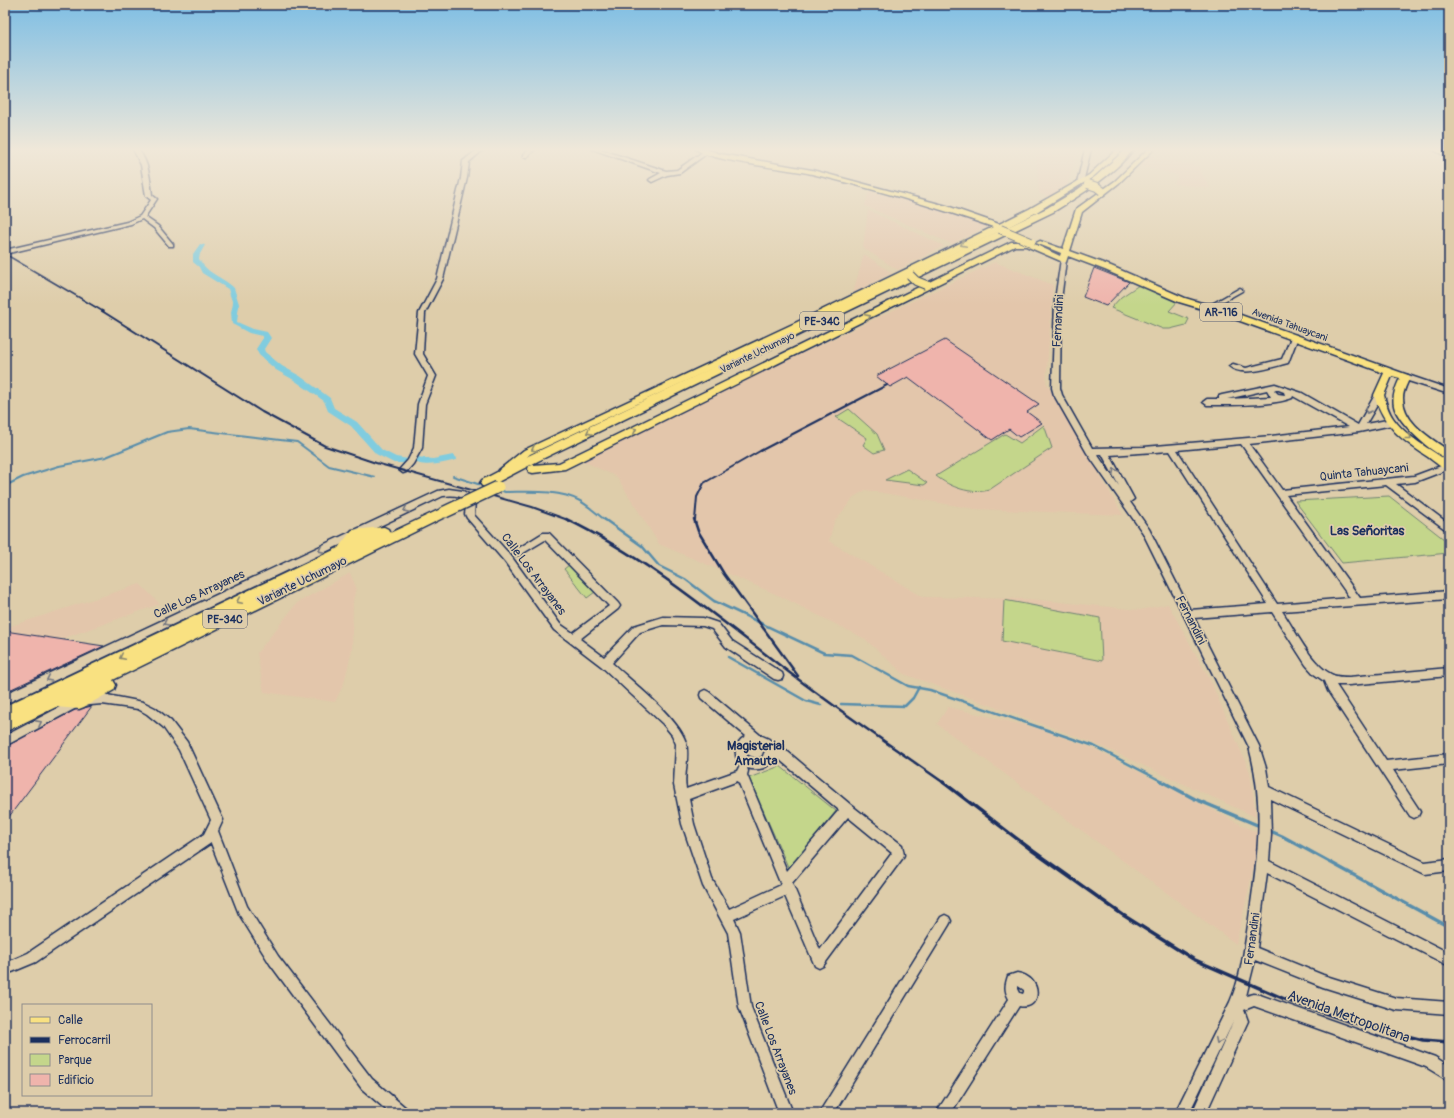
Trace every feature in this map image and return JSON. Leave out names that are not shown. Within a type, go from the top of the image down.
[{"type":"highway","name":"Variante Uchumayo","points":[[5,712],[442,503],[495,481],[1050,210],[1065,201]]},
{"type":"highway","name":"Variante Uchumayo","points":[[495,481],[533,469],[1057,212],[1073,201]]},
{"type":"highway","name":"Variante Uchumayo","points":[[5,724],[108,676],[430,519],[442,503]]},
{"type":"highway","points":[[54,702],[79,702],[98,690],[419,533],[430,519]]},
{"type":"highway","points":[[343,551],[356,533],[384,532]]},
{"type":"highway","points":[[79,702],[96,682],[108,676]]},
{"type":"main road","name":"Avenida Tahuaycani","points":[[919,201],[944,208],[1000,228],[1065,256],[1081,257],[1182,300],[1232,315],[1405,377]]},
{"type":"main road","name":"Variante Uchumayo","points":[[495,481],[527,452],[910,273],[1000,228],[1049,201]]},
{"type":"main road","points":[[1065,256],[1079,211],[1091,201]]},
{"type":"main road","name":"Variante Uchumayo","points":[[533,469],[561,466],[930,285],[1017,244],[1031,246],[1065,256]]},
{"type":"main road","points":[[910,273],[916,280],[930,285]]},
{"type":"main road","points":[[1389,372],[1379,395],[1384,409],[1392,422],[1410,438],[1449,466]]},
{"type":"main road","points":[[1405,377],[1397,399],[1408,423],[1449,456]]},
{"type":"street","points":[[5,252],[129,223],[142,217],[145,210],[153,201]]},
{"type":"street","points":[[403,470],[411,462],[421,442],[421,407],[432,376],[419,354],[422,313],[440,279],[458,201]]},
{"type":"street","points":[[142,217],[156,227],[171,245]]},
{"type":"street","name":"Fernandini","points":[[1065,256],[1058,300],[1056,392],[1090,451],[1146,531],[1254,746],[1262,775],[1266,823],[1263,864],[1245,983],[1236,1006],[1229,1017],[1182,1113]]},
{"type":"street","points":[[1208,308],[1240,290]]},
{"type":"street","points":[[1233,366],[1246,370],[1285,360],[1294,338]]},
{"type":"street","name":"Avenida Tahuaycani","points":[[1405,377],[1449,392]]},
{"type":"street","points":[[1289,392],[1289,396],[1282,398],[1242,402],[1208,402],[1278,386],[1299,395],[1359,429]]},
{"type":"street","points":[[1270,387],[1270,391],[1273,394],[1282,398]]},
{"type":"street","points":[[1359,429],[1379,395]]},
{"type":"street","points":[[1090,451],[1105,452],[1243,442],[1359,429],[1392,422]]},
{"type":"street","points":[[1243,442],[1358,602]]},
{"type":"street","points":[[1172,448],[1310,662],[1318,671],[1328,678],[1349,681],[1449,672]]},
{"type":"street","points":[[1105,452],[1146,531]]},
{"type":"street","name":"Quinta Tahuaycani","points":[[1280,494],[1415,479],[1449,466]]},
{"type":"street","points":[[1389,483],[1449,529]]},
{"type":"street","name":"Calle Los Arrayanes","points":[[5,699],[356,533],[442,503],[456,492],[466,495],[471,499],[472,505],[469,511],[470,516],[508,559],[552,622],[572,639],[605,663],[676,732],[681,744],[680,785],[688,824],[707,882],[734,932],[745,1007],[786,1113]]},
{"type":"street","points":[[517,553],[546,535],[614,606],[572,639]]},
{"type":"street","points":[[1188,614],[1449,595]]},
{"type":"street","points":[[605,663],[637,629],[663,621],[703,622],[715,626],[730,644],[778,676]]},
{"type":"street","points":[[1328,678],[1332,688],[1414,812]]},
{"type":"street","points":[[705,695],[756,738],[765,742],[770,750],[784,756],[847,810],[898,849],[898,855],[819,962],[741,775]]},
{"type":"street","points":[[5,742],[79,702],[102,699],[139,705],[151,711],[167,724],[183,746],[217,820],[208,838],[32,958],[12,966],[5,964]]},
{"type":"street","points":[[756,738],[749,739],[743,744],[740,750],[742,757],[747,763],[755,765],[763,763],[768,758],[770,750]]},
{"type":"street","points":[[1384,766],[1449,759]]},
{"type":"street","points":[[682,796],[741,775],[747,763]]},
{"type":"street","points":[[1264,790],[1425,868],[1449,866]]},
{"type":"street","points":[[726,916],[787,884],[847,810]]},
{"type":"street","points":[[212,831],[243,910],[274,960],[367,1084],[401,1113]]},
{"type":"street","points":[[1263,864],[1449,960]]},
{"type":"street","points":[[826,1113],[945,921]]},
{"type":"street","points":[[1250,952],[1323,981],[1396,1004],[1449,1008]]},
{"type":"street","points":[[943,1113],[1016,999]]},
{"type":"street","name":"Avenida Metropolitana","points":[[1236,1006],[1254,1000],[1260,1001],[1430,1062],[1449,1074]]},
{"type":"street","points":[[1198,1113],[1241,1021],[1236,1006]]},
{"type":"shaded area","points":[[866,201],[910,201],[950,211],[988,226],[952,244],[865,206]]},
{"type":"shaded area","points":[[868,210],[944,246],[898,270],[863,248]]},
{"type":"shaded area","points":[[864,254],[892,273],[853,293]]},
{"type":"shaded area","points":[[995,262],[1053,285],[1046,382],[1123,515],[975,509],[866,490],[855,496],[834,522],[829,541],[923,597],[1029,599],[1140,610],[1168,604],[1210,680],[1250,772],[1256,817],[1103,747],[904,674],[865,639],[780,596],[659,544],[617,477],[583,461],[651,425]]},
{"type":"shaded area","points":[[350,573],[356,587],[353,601],[352,650],[344,683],[335,702],[264,692],[257,653],[297,603]]},
{"type":"shaded area","points":[[140,584],[160,604],[5,659],[5,628]]},
{"type":"shaded area","points":[[948,707],[1037,728],[1093,748],[1261,835],[1236,944],[937,724]]},
{"type":"green space","points":[[1139,285],[1178,301],[1169,311],[1189,319],[1186,325],[1163,329],[1111,308],[1121,297]]},
{"type":"green space","points":[[849,409],[877,434],[884,450],[874,453],[863,445],[867,438],[836,417]]},
{"type":"green space","points":[[1044,425],[1052,448],[989,490],[968,491],[954,487],[936,476],[1005,434],[1020,443]]},
{"type":"green space","points":[[907,469],[927,483],[924,485],[885,480]]},
{"type":"green space","points":[[1389,496],[1449,543],[1449,553],[1342,563],[1295,501]]},
{"type":"green space","points":[[569,565],[595,592],[587,598],[564,569]]},
{"type":"green space","points":[[1004,600],[1100,618],[1102,661],[1002,641]]},
{"type":"green space","points":[[780,766],[836,811],[789,869],[749,778]]},
{"type":"building","points":[[1094,268],[1129,282],[1106,306],[1083,297]]},
{"type":"building","points":[[945,340],[1039,404],[1027,412],[1042,423],[1019,437],[1009,429],[992,440],[908,377],[890,387],[876,376]]},
{"type":"building","points":[[5,631],[104,646],[5,692]]},
{"type":"building","points":[[92,706],[5,822],[5,747],[75,710]]},
{"type":"waterway","points":[[202,245],[196,254],[197,262],[202,266],[204,272],[231,288],[236,304],[234,323],[251,331],[265,334],[267,338],[260,349],[262,353],[279,368],[297,378],[327,400],[331,409],[354,424],[379,452],[394,460],[405,461]]},
{"type":"waterway","points":[[5,486],[23,477],[59,466],[106,457],[167,432],[189,429],[297,442],[329,466],[375,477]]},
{"type":"waterway","points":[[417,460],[433,462],[453,458]]},
{"type":"waterway","points":[[453,476],[484,486]]},
{"type":"waterway","points":[[500,490],[505,492],[543,492],[571,497],[580,501],[605,520]]},
{"type":"waterway","points":[[604,519],[642,546],[659,566],[685,579],[714,601],[824,653],[852,655],[908,686],[919,688]]},
{"type":"waterway","points":[[728,657],[806,701],[821,705]]},
{"type":"waterway","points":[[841,704],[905,706],[913,698],[919,688]]},
{"type":"waterway","points":[[919,688],[930,690],[1094,746],[1165,783]]},
{"type":"waterway","points":[[1163,782],[1195,799],[1262,827]]},
{"type":"waterway","points":[[1268,830],[1282,836],[1449,927]]},
{"type":"railway","points":[[5,254],[104,312]]},
{"type":"railway","points":[[102,311],[262,412],[325,446],[376,463],[532,507],[568,520]]},
{"type":"railway","points":[[695,520],[697,497],[704,483],[760,451],[887,385]]},
{"type":"railway","points":[[694,519],[698,531],[724,574],[798,676]]},
{"type":"railway","points":[[568,520],[623,551],[678,587],[822,697],[944,783]]},
{"type":"railway","points":[[943,782],[1033,851],[1123,915],[1193,959],[1289,1001],[1351,1022],[1423,1040],[1449,1042]]},
{"type":"district","name":"Las Señoritas","points":[[1367,530]]},
{"type":"district","name":"Magisterial Amauta","points":[[756,752]]}]
